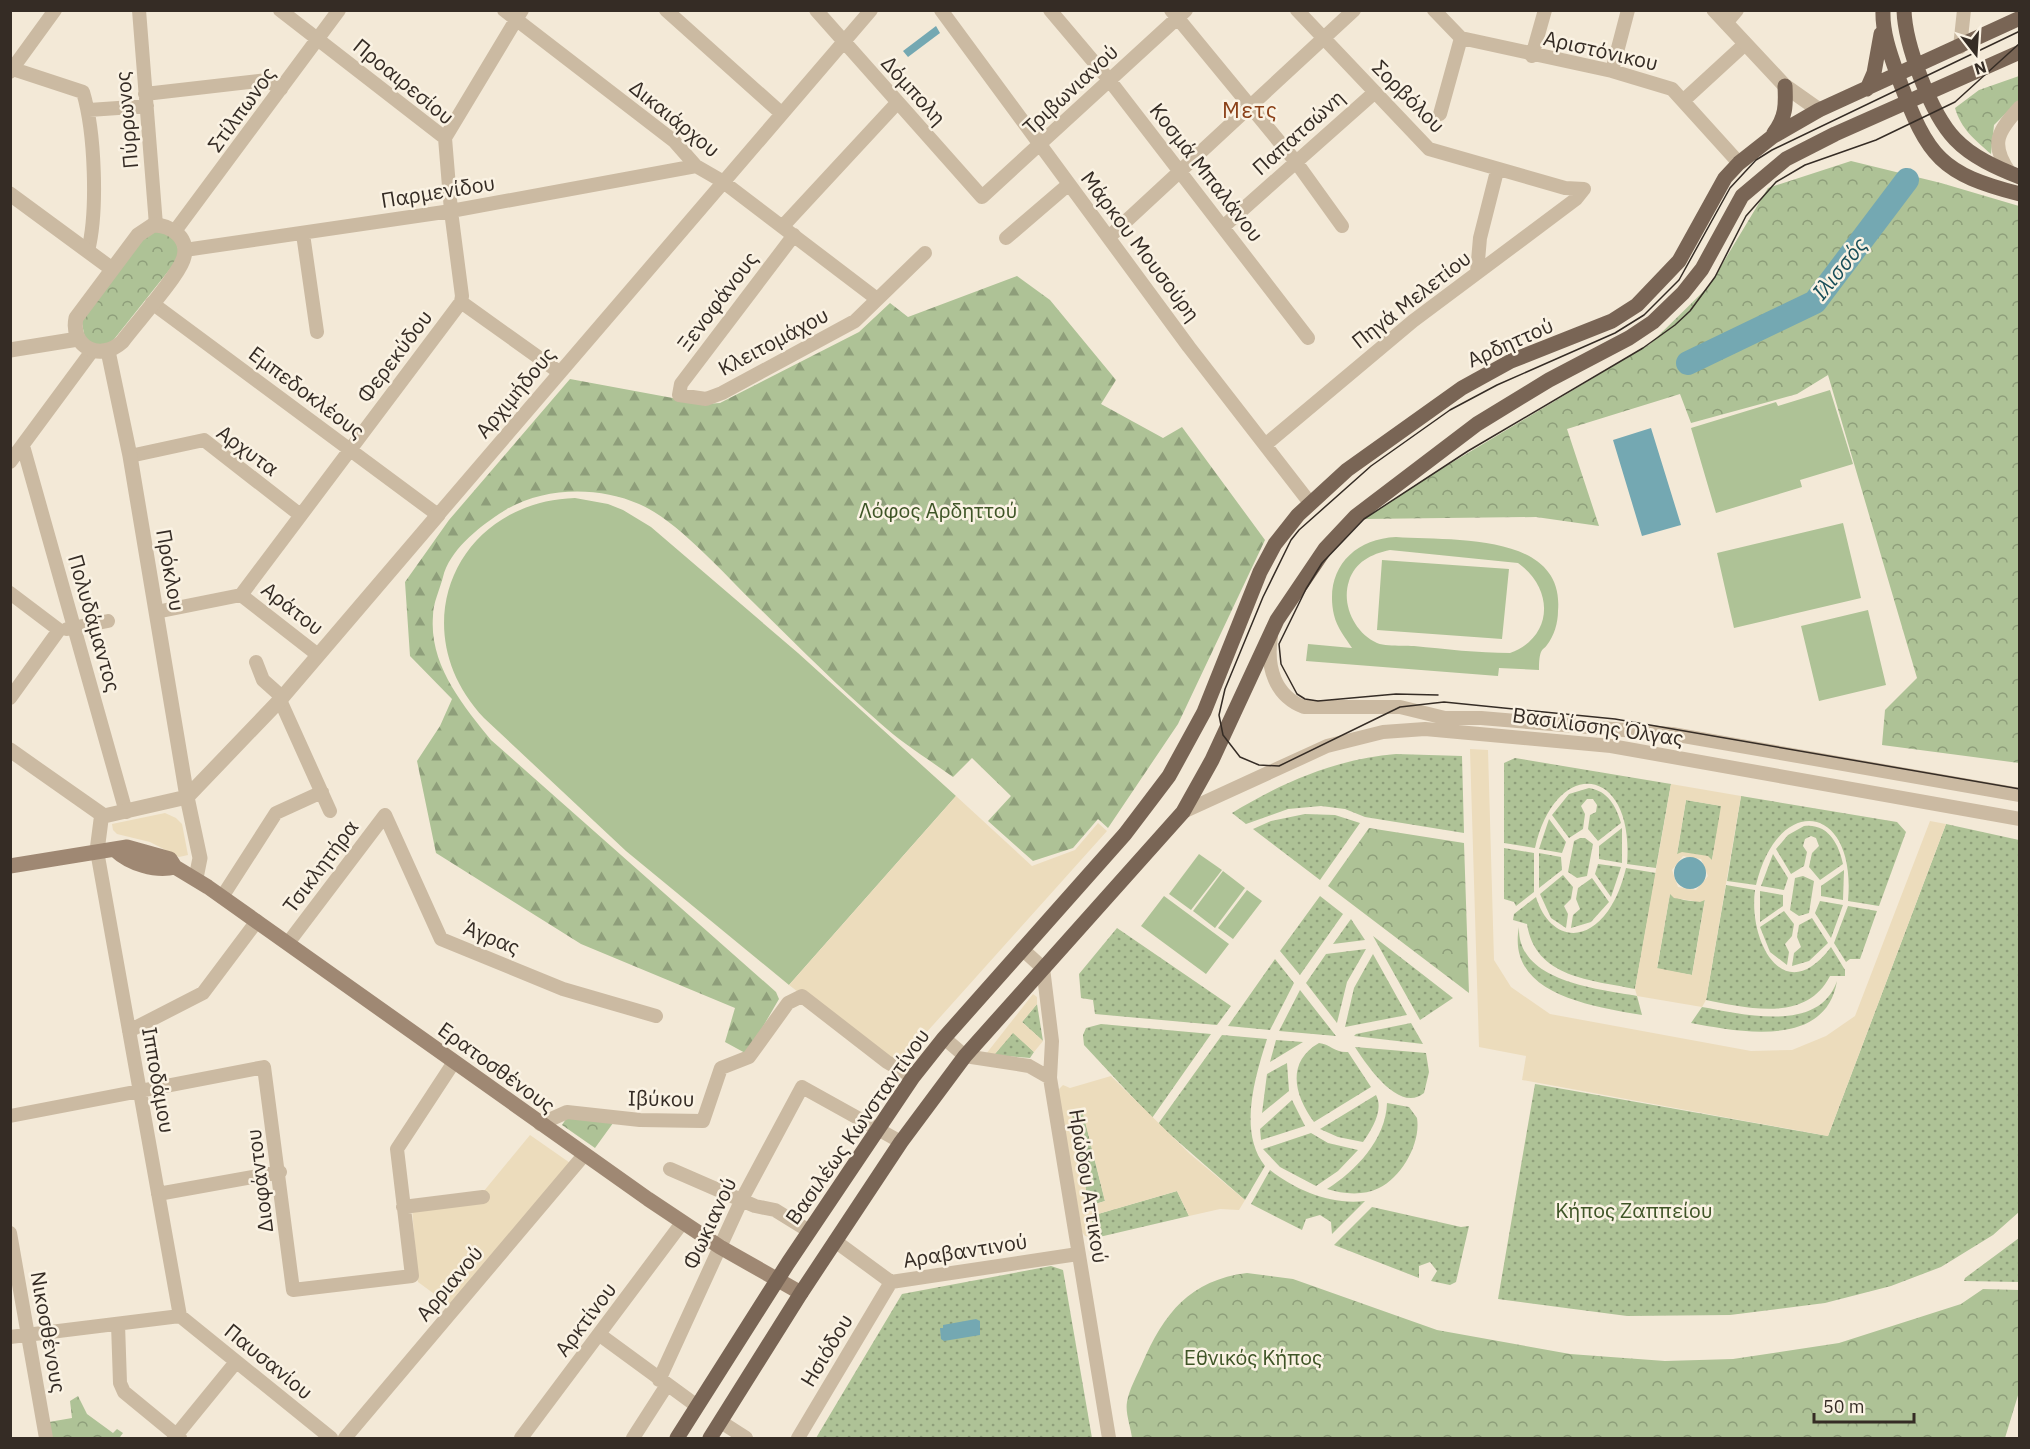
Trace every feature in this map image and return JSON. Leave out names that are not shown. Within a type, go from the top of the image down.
[{"type":"main road","points":[[1904,10],[1907,39],[1944,125],[1956,140],[1980,158],[2015,175]]},
{"type":"main road","points":[[1883,13],[1886,39],[1918,131],[1940,160],[1968,178],[2019,194]]},
{"type":"main road","points":[[1867,89],[1879,50],[1883,13]]},
{"type":"main road","name":"Αρδηττού","points":[[1204,712],[1260,572],[1275,543],[1310,503],[1377,447],[1462,388],[1511,361],[1612,321],[1637,305],[1679,261],[1720,185],[1739,162],[1772,136],[1819,110],[2019,18]]},
{"type":"main road","points":[[710,1438],[801,1293],[901,1142],[965,1056],[1183,812],[1234,714],[1272,631],[1325,549],[1356,516],[1477,424],[1549,380],[1629,338],[1663,313],[1702,269],[1742,196],[1759,179],[1786,159],[1815,143],[2019,51]]},
{"type":"main road","points":[[1772,136],[1782,123],[1786,111],[1785,86]]},
{"type":"main road","name":"Βασιλέως Κωνσταντίνου","points":[[677,1438],[809,1231],[913,1077],[944,1038],[1151,802],[1204,712]]},
{"type":"main road","name":"Ερατοσθένους","points":[[10,866],[115,850],[126,846],[140,848],[170,859],[175,867],[196,878],[584,1155],[720,1247],[801,1293]]},
{"type":"street","points":[[55,10],[11,70],[83,92],[89,110],[93,231],[88,251]]},
{"type":"street","name":"Πύρρωνος","points":[[138,10],[156,225]]},
{"type":"street","name":"Προαιρεσίου","points":[[280,10],[445,138],[451,211]]},
{"type":"street","name":"Στίλπωνος","points":[[176,231],[339,10]]},
{"type":"street","name":"Δικαιάρχου","points":[[504,10],[519,15],[674,141],[696,166],[722,181],[878,299]]},
{"type":"street","name":"Δόμπολη","points":[[816,10],[982,197]]},
{"type":"street","name":"Αρχιμήδους","points":[[187,797],[281,699],[722,181],[871,10]]},
{"type":"street","name":"Μάρκου Μουσούρη","points":[[942,10],[1040,146],[1310,503]]},
{"type":"street","name":"Κοσμά Μπαλάνου","points":[[1050,10],[1110,81],[1308,338]]},
{"type":"street","name":"Σορβόλου","points":[[1297,10],[1429,149],[1497,171],[1565,188],[1584,189]]},
{"type":"street","points":[[1109,237],[1354,10]]},
{"type":"street","points":[[1434,10],[1461,38],[1440,114]]},
{"type":"street","points":[[1532,56],[1545,10]]},
{"type":"street","points":[[1612,71],[1629,10]]},
{"type":"street","points":[[1714,10],[1785,86],[1819,110]]},
{"type":"street","points":[[1726,23],[1737,10]]},
{"type":"street","points":[[1960,47],[1965,10]]},
{"type":"street","points":[[674,13],[781,113]]},
{"type":"street","points":[[1179,13],[1296,162],[1342,226]]},
{"type":"street","name":"Τριβωνιανού","points":[[982,197],[1110,81],[1179,13]]},
{"type":"street","points":[[445,138],[519,15]]},
{"type":"street","name":"Αριστόνικου","points":[[1461,38],[1532,56],[1612,71],[1672,89],[1739,162]]},
{"type":"street","points":[[1684,100],[1745,44]]},
{"type":"street","points":[[89,110],[267,81],[281,89]]},
{"type":"street","name":"Παπατσώνη","points":[[1223,227],[1375,92]]},
{"type":"street","name":"Ξενοφάνους","points":[[678,395],[681,384],[788,231],[897,103]]},
{"type":"street","points":[[2015,175],[1999,154],[1998,138],[2001,129],[2019,106]]},
{"type":"street","name":"Παρμενίδου","points":[[185,250],[451,211],[696,166]]},
{"type":"street","points":[[1477,272],[1480,238],[1497,171]]},
{"type":"street","points":[[1006,238],[1069,184]]},
{"type":"street","name":"Πηγά Μελετίου","points":[[1265,445],[1413,321],[1576,199],[1584,189]]},
{"type":"street","points":[[10,194],[112,268]]},
{"type":"street","name":"Φερεκύδου","points":[[241,595],[299,514],[461,302],[451,211]]},
{"type":"street","points":[[156,225],[176,231],[183,241],[185,250],[179,267],[122,342],[108,351],[92,351],[78,339],[74,326],[76,318],[144,229],[156,225]]},
{"type":"street","points":[[303,234],[317,332]]},
{"type":"street","points":[[878,299],[925,253]]},
{"type":"street","name":"Κλειτομάχου","points":[[678,395],[706,399],[722,393],[855,321],[878,299]]},
{"type":"street","points":[[461,302],[559,372]]},
{"type":"street","name":"Εμπεδοκλέους","points":[[152,303],[438,515]]},
{"type":"street","points":[[10,350],[78,339]]},
{"type":"street","points":[[10,462],[92,351]]},
{"type":"street","name":"Πρόκλου","points":[[108,351],[130,456],[187,797],[200,858],[196,878]]},
{"type":"street","name":"Αρχυτα","points":[[130,456],[204,440],[299,514]]},
{"type":"street","name":"Πολυδάμαντος","points":[[23,446],[126,812]]},
{"type":"street","points":[[10,593],[59,630]]},
{"type":"street","points":[[156,612],[241,595]]},
{"type":"street","name":"Αράτου","points":[[241,595],[318,655]]},
{"type":"street","points":[[10,698],[59,630],[108,621]]},
{"type":"street","name":"Βασιλίσσης Όλγας","points":[[1272,631],[1269,648],[1274,678],[1291,702],[1305,707],[1400,706],[1445,718],[1481,718],[1664,734],[2019,795]]},
{"type":"street","points":[[256,662],[263,680],[281,699],[330,811]]},
{"type":"street","name":"Βασιλίσσης Όλγας","points":[[1183,812],[1327,746],[1383,732],[1425,729],[1611,746],[2019,819]]},
{"type":"street","points":[[10,750],[104,816],[187,797]]},
{"type":"street","points":[[222,897],[276,813],[322,792]]},
{"type":"street","name":"Τσικλητήρα","points":[[288,943],[385,815]]},
{"type":"street","name":"Άγρας","points":[[385,815],[441,939],[563,989],[656,1016]]},
{"type":"street","points":[[97,851],[101,820],[104,816]]},
{"type":"street","name":"Ιπποδάμου","points":[[97,851],[180,1316]]},
{"type":"street","points":[[129,1031],[203,993],[257,921]]},
{"type":"street","points":[[1022,949],[1043,968]]},
{"type":"street","name":"Ηρώδου Αττικού","points":[[1043,968],[1052,1041],[1050,1078],[1109,1438]]},
{"type":"street","name":"Ιβύκου","points":[[540,1124],[567,1113],[640,1120],[703,1121],[722,1068],[749,1057],[788,1003],[802,996],[886,1062],[913,1077]]},
{"type":"street","points":[[944,1038],[965,1056],[1029,1066],[1050,1078]]},
{"type":"street","points":[[454,1062],[397,1149],[404,1207],[483,1197]]},
{"type":"street","name":"Διοφάντου","points":[[140,1092],[264,1067],[280,1172],[293,1290],[412,1276],[404,1207]]},
{"type":"street","name":"Φωκιανού","points":[[633,1438],[663,1383],[742,1199],[802,1087],[879,1129]]},
{"type":"street","points":[[10,1116],[140,1092]]},
{"type":"street","points":[[879,1129],[901,1142]]},
{"type":"street","name":"Αρριανού","points":[[345,1438],[584,1155]]},
{"type":"street","points":[[670,1169],[755,1206],[775,1210],[809,1231]]},
{"type":"street","points":[[158,1194],[280,1172]]},
{"type":"street","name":"Αρκτίνου","points":[[521,1438],[682,1222]]},
{"type":"street","name":"Νικοσθένους","points":[[10,1233],[46,1438]]},
{"type":"street","name":"Αραβαντινού","points":[[835,1242],[891,1282],[1078,1254]]},
{"type":"street","name":"Ησιόδου","points":[[798,1438],[891,1282]]},
{"type":"street","points":[[10,1337],[180,1316]]},
{"type":"street","name":"Παυσανίου","points":[[180,1316],[331,1438]]},
{"type":"street","points":[[118,1324],[120,1383],[124,1392],[177,1438],[236,1362]]},
{"type":"street","points":[[600,1335],[697,1406]]},
{"type":"street","points":[[721,1422],[746,1438]]},
{"type":"green space","points":[[2019,76],[2019,100],[1994,125],[1991,154],[1965,128],[1955,108],[1979,90]]},
{"type":"green space","points":[[1851,161],[1941,183],[2019,206],[2019,763],[1882,745],[1885,710],[1917,678],[1828,375],[1797,394],[1691,423],[1680,394],[1567,429],[1599,526],[1536,517],[1364,519],[1426,478],[1650,344],[1709,286],[1768,188]]},
{"type":"green space","points":[[159,230],[175,239],[179,252],[174,264],[111,343],[97,346],[85,339],[81,318],[142,237]]},
{"type":"green space","name":"Λόφος Αρδηττού","points":[[1017,276],[1050,300],[1116,380],[1101,404],[1163,438],[1182,427],[1265,540],[1178,724],[1108,828],[1098,819],[1073,848],[1033,861],[988,821],[1011,796],[972,758],[953,777],[897,737],[832,679],[684,535],[669,522],[639,504],[622,498],[586,492],[549,494],[531,498],[514,505],[482,526],[465,541],[446,567],[434,606],[433,634],[442,668],[459,698],[491,740],[776,992],[779,999],[747,1054],[725,1042],[735,1008],[581,944],[436,853],[417,761],[440,726],[452,699],[410,656],[405,582],[449,520],[570,379],[705,404],[720,403],[859,332],[890,303],[908,317]]},
{"type":"green space","points":[[1830,390],[1853,464],[1800,480],[1802,487],[1716,513],[1691,428],[1776,402],[1778,406]]},
{"type":"green space","points":[[575,498],[608,504],[651,527],[798,653],[956,796],[789,985],[626,851],[484,718],[459,683],[446,647],[445,611],[453,576],[472,546],[498,522],[533,505]]},
{"type":"green space","points":[[1843,523],[1861,598],[1734,628],[1717,553]]},
{"type":"green space","points":[[1396,537],[1472,541],[1524,553],[1543,566],[1555,585],[1558,611],[1554,633],[1540,654],[1539,670],[1499,668],[1498,676],[1306,661],[1308,644],[1352,648],[1335,620],[1333,585],[1345,560],[1354,551],[1380,539]],"holes":[[[1390,550],[1518,563],[1530,573],[1538,585],[1543,598],[1544,611],[1535,636],[1524,646],[1510,653],[1377,643],[1356,625],[1349,609],[1347,590],[1355,569],[1370,557]]]},
{"type":"green space","points":[[1382,560],[1509,569],[1502,639],[1377,630]]},
{"type":"green space","points":[[1868,610],[1886,685],[1819,701],[1801,626]]},
{"type":"green space","points":[[1396,754],[1462,756],[1464,833],[1365,817],[1345,809],[1321,806],[1288,809],[1246,824],[1232,813],[1271,791],[1311,774],[1352,761]]},
{"type":"green space","points":[[1515,758],[1671,784],[1656,868],[1627,864],[1626,831],[1619,807],[1607,791],[1592,784],[1575,786],[1559,797],[1545,818],[1535,848],[1504,843],[1504,763]]},
{"type":"green space","points":[[1589,788],[1601,792],[1610,800],[1621,823],[1598,841],[1588,829],[1590,815],[1596,812],[1597,805],[1593,799],[1587,799],[1581,806],[1585,814],[1583,829],[1569,838],[1552,815],[1569,794]]},
{"type":"green space","points":[[1741,796],[1897,822],[1906,832],[1879,906],[1848,901],[1848,868],[1841,844],[1829,828],[1814,821],[1797,823],[1781,834],[1767,855],[1756,885],[1727,881]]},
{"type":"green space","points":[[1686,800],[1722,806],[1712,860],[1677,854]]},
{"type":"green space","points":[[1305,814],[1335,815],[1360,823],[1320,880],[1253,829],[1271,821]]},
{"type":"green space","points":[[1549,819],[1566,842],[1562,853],[1539,849]]},
{"type":"green space","name":"Κήπος Ζαππείου","points":[[1946,824],[2019,840],[2019,1212],[1993,1235],[1941,1267],[1891,1286],[1825,1303],[1730,1315],[1627,1316],[1498,1299],[1535,1084],[1828,1136]]},
{"type":"green space","points":[[1804,826],[1826,831],[1839,849],[1843,864],[1820,880],[1809,867],[1812,853],[1819,846],[1816,838],[1811,836],[1805,839],[1803,846],[1807,852],[1804,866],[1791,874],[1776,849],[1788,835]]},
{"type":"green space","points":[[1369,828],[1464,843],[1469,993],[1328,886]]},
{"type":"green space","points":[[1622,828],[1622,863],[1599,859],[1599,846]]},
{"type":"green space","points":[[1585,838],[1593,844],[1587,876],[1577,878],[1568,872],[1574,841]]},
{"type":"green space","points":[[1504,848],[1534,853],[1534,892],[1516,906],[1514,902],[1504,899]]},
{"type":"green space","points":[[1539,853],[1561,857],[1562,870],[1539,888]]},
{"type":"green space","points":[[1199,854],[1222,870],[1191,910],[1169,894]]},
{"type":"green space","points":[[1773,854],[1788,878],[1784,890],[1761,886]]},
{"type":"green space","points":[[1598,864],[1621,867],[1611,897],[1595,874]]},
{"type":"green space","points":[[1626,868],[1656,873],[1635,989],[1584,979],[1553,966],[1541,956],[1532,942],[1527,924],[1513,920],[1514,914],[1536,897],[1541,910],[1557,928],[1577,933],[1587,929],[1598,922],[1608,911],[1619,891]]},
{"type":"green space","points":[[1844,870],[1843,900],[1821,896],[1821,886]]},
{"type":"green space","points":[[1223,871],[1245,888],[1215,928],[1193,911]]},
{"type":"green space","points":[[1563,875],[1573,887],[1571,899],[1564,906],[1568,914],[1566,928],[1551,918],[1540,894]]},
{"type":"green space","points":[[1803,876],[1814,881],[1809,913],[1799,916],[1790,910],[1795,878]]},
{"type":"green space","points":[[1592,878],[1609,902],[1591,922],[1571,928],[1573,915],[1580,909],[1576,899],[1578,888]]},
{"type":"green space","points":[[1726,885],[1755,890],[1754,910],[1757,929],[1773,961],[1784,970],[1798,972],[1814,965],[1831,947],[1845,970],[1845,976],[1830,976],[1820,991],[1806,1001],[1775,1009],[1706,1000]]},
{"type":"green space","points":[[1247,890],[1262,901],[1233,939],[1218,928]]},
{"type":"green space","points":[[1760,891],[1783,895],[1783,906],[1760,922]]},
{"type":"green space","points":[[1670,893],[1677,898],[1687,900],[1705,899],[1692,975],[1657,969]]},
{"type":"green space","points":[[1164,896],[1229,944],[1206,974],[1141,926]]},
{"type":"green space","points":[[1320,896],[1343,914],[1300,975],[1280,951]]},
{"type":"green space","points":[[1820,901],[1843,905],[1831,938],[1815,913]]},
{"type":"green space","points":[[1848,906],[1877,911],[1860,959],[1850,959],[1846,962],[1834,943]]},
{"type":"green space","points":[[1784,911],[1794,924],[1792,936],[1785,944],[1789,952],[1787,965],[1770,952],[1760,927]]},
{"type":"green space","points":[[1812,918],[1828,943],[1809,961],[1792,966],[1794,953],[1801,947],[1797,937],[1799,925]]},
{"type":"green space","points":[[1351,919],[1365,940],[1333,944]]},
{"type":"green space","points":[[1519,927],[1522,945],[1531,960],[1545,971],[1582,986],[1637,996],[1642,1015],[1578,1001],[1557,993],[1539,982],[1526,968],[1519,950]]},
{"type":"green space","points":[[1117,928],[1231,1006],[1217,1025],[1095,1014],[1093,1000],[1081,998],[1079,974]]},
{"type":"green space","points":[[1373,936],[1453,998],[1420,1020]]},
{"type":"green space","points":[[1366,949],[1347,982],[1337,1023],[1306,983],[1326,954]]},
{"type":"green space","points":[[1373,954],[1407,1015],[1345,1027],[1354,988]]},
{"type":"green space","points":[[1275,959],[1294,983],[1270,1030],[1228,1026]]},
{"type":"green space","points":[[1837,981],[1830,1003],[1816,1018],[1799,1027],[1755,1032],[1691,1023],[1702,1007],[1758,1016],[1778,1017],[1797,1014],[1814,1008],[1828,998]]},
{"type":"green space","points":[[1300,990],[1336,1036],[1279,1031]]},
{"type":"green space","points":[[1037,1004],[1043,1041],[1022,1022]]},
{"type":"green space","points":[[1411,1023],[1423,1044],[1354,1036],[1356,1034]]},
{"type":"green space","points":[[1101,1024],[1211,1034],[1152,1118],[1084,1045],[1083,1035],[1086,1028]]},
{"type":"green space","points":[[1013,1032],[1034,1052],[1030,1058],[994,1055]]},
{"type":"green space","points":[[1222,1035],[1267,1039],[1251,1104],[1252,1137],[1265,1166],[1245,1200],[1158,1124]]},
{"type":"green space","points":[[1276,1040],[1303,1042],[1270,1062]]},
{"type":"green space","points":[[1319,1043],[1348,1052],[1371,1087],[1314,1122],[1302,1101],[1297,1080],[1301,1060]]},
{"type":"green space","points":[[1355,1047],[1426,1053],[1429,1072],[1424,1093],[1414,1098],[1404,1097],[1394,1092],[1375,1075]]},
{"type":"green space","points":[[1287,1063],[1289,1091],[1262,1113],[1267,1074]]},
{"type":"green space","points":[[1376,1095],[1378,1113],[1363,1142],[1338,1137],[1320,1129]]},
{"type":"green space","points":[[1292,1100],[1305,1126],[1261,1140],[1260,1129]]},
{"type":"green space","points":[[1387,1103],[1409,1107],[1417,1118],[1413,1148],[1402,1168],[1387,1183],[1373,1191],[1353,1193],[1327,1189],[1338,1182],[1368,1153],[1381,1129]]},
{"type":"green space","points":[[1083,1113],[1105,1201],[1089,1206],[1072,1116]]},
{"type":"green space","points":[[568,1116],[616,1119],[595,1148],[562,1125]]},
{"type":"green space","points":[[1311,1133],[1328,1143],[1358,1150],[1338,1171],[1316,1186],[1280,1167],[1263,1149]]},
{"type":"green space","points":[[1270,1170],[1280,1178],[1315,1195],[1340,1201],[1365,1201],[1332,1234],[1331,1222],[1320,1215],[1306,1219],[1302,1230],[1251,1204]]},
{"type":"green space","points":[[1177,1191],[1189,1216],[1095,1238],[1091,1216]]},
{"type":"green space","points":[[1372,1207],[1461,1227],[1469,1226],[1456,1282],[1450,1285],[1431,1281],[1437,1271],[1430,1262],[1419,1266],[1419,1278],[1334,1245]]},
{"type":"green space","points":[[2019,1238],[2019,1282],[1964,1281],[1965,1278]]},
{"type":"green space","points":[[1051,1266],[1063,1270],[1092,1438],[816,1438],[902,1294]]},
{"type":"green space","name":"Εθνικός Κήπος","points":[[1247,1273],[1293,1279],[1437,1330],[1570,1354],[1665,1361],[1733,1359],[1839,1343],[1961,1304],[1983,1289],[2019,1290],[2019,1392],[2005,1438],[1132,1438],[1127,1411],[1128,1397],[1150,1346],[1160,1329],[1181,1302],[1195,1291],[1227,1277]]},
{"type":"green space","points":[[78,1396],[87,1414],[113,1433],[117,1429],[123,1433],[120,1437],[122,1438],[52,1438],[49,1422],[72,1418],[70,1401]]},
{"type":"shaded area","points":[[1470,749],[1488,750],[1494,960],[1511,987],[1550,1014],[1751,1051],[1792,1050],[1826,1036],[1855,1016],[1930,821],[1946,824],[1828,1136],[1522,1080],[1526,1056],[1479,1047]]},
{"type":"shaded area","points":[[1671,784],[1741,796],[1706,1000],[1702,1007],[1637,996],[1635,989]],"holes":[[[1686,800],[1721,806],[1712,860],[1708,856],[1682,852],[1677,854]],[[1683,856],[1701,859],[1708,876],[1696,890],[1678,887],[1672,870]],[[1670,894],[1674,898],[1700,902],[1705,900],[1692,975],[1657,968]]]},
{"type":"shaded area","points":[[956,796],[1032,866],[1075,850],[1098,823],[1107,831],[925,1034],[900,1070],[789,985]]},
{"type":"shaded area","points":[[165,813],[182,824],[188,855],[179,857],[150,842],[117,834],[113,830],[112,824]]},
{"type":"shaded area","points":[[1033,994],[1037,997],[1037,1004],[1022,1022],[1043,1041],[1034,1052],[1013,1033],[994,1055],[986,1054]]},
{"type":"shaded area","points":[[1111,1076],[1190,1154],[1245,1200],[1239,1210],[1220,1209],[1189,1216],[1177,1191],[1091,1216],[1095,1238],[1085,1236],[1082,1232],[1058,1090],[1063,1085],[1070,1088]],"holes":[[[1083,1113],[1105,1201],[1089,1206],[1072,1116]]]},
{"type":"shaded area","points":[[530,1135],[573,1165],[452,1307],[418,1282],[412,1209],[479,1197]]},
{"type":"water","points":[[936,26],[940,33],[908,57],[903,51]]},
{"type":"water","points":[[1651,428],[1681,525],[1642,536],[1613,440]]},
{"type":"water","points":[[1690,857],[1701,862],[1706,873],[1701,884],[1690,889],[1679,884],[1674,873],[1679,862]]},
{"type":"water","points":[[976,1319],[980,1321],[980,1335],[944,1341],[941,1339],[940,1328],[943,1328],[943,1325]]},
{"type":"waterway","name":"Ιλισσός","points":[[1688,363],[1815,302],[1907,180]]},
{"type":"tram line","points":[[2020,31],[1772,150],[1756,160],[1730,188],[1679,280],[1644,315],[1615,333],[1497,385],[1450,410],[1371,466],[1299,530],[1291,540],[1263,597],[1225,689],[1219,715],[1223,735],[1240,757],[1259,765],[1279,766],[1400,707],[1444,702],[1615,719],[2020,789]]},
{"type":"tram line","points":[[1438,695],[1396,694],[1318,701],[1305,699],[1297,694],[1281,664],[1279,644],[1306,589],[1322,563],[1364,519],[1468,451],[1643,348],[1675,325],[1690,311],[1715,277],[1746,216],[1776,182],[1805,165],[1876,140],[1955,102],[2020,43]]},
{"type":"district","name":"Μετς","points":[[1250,109]]}]
